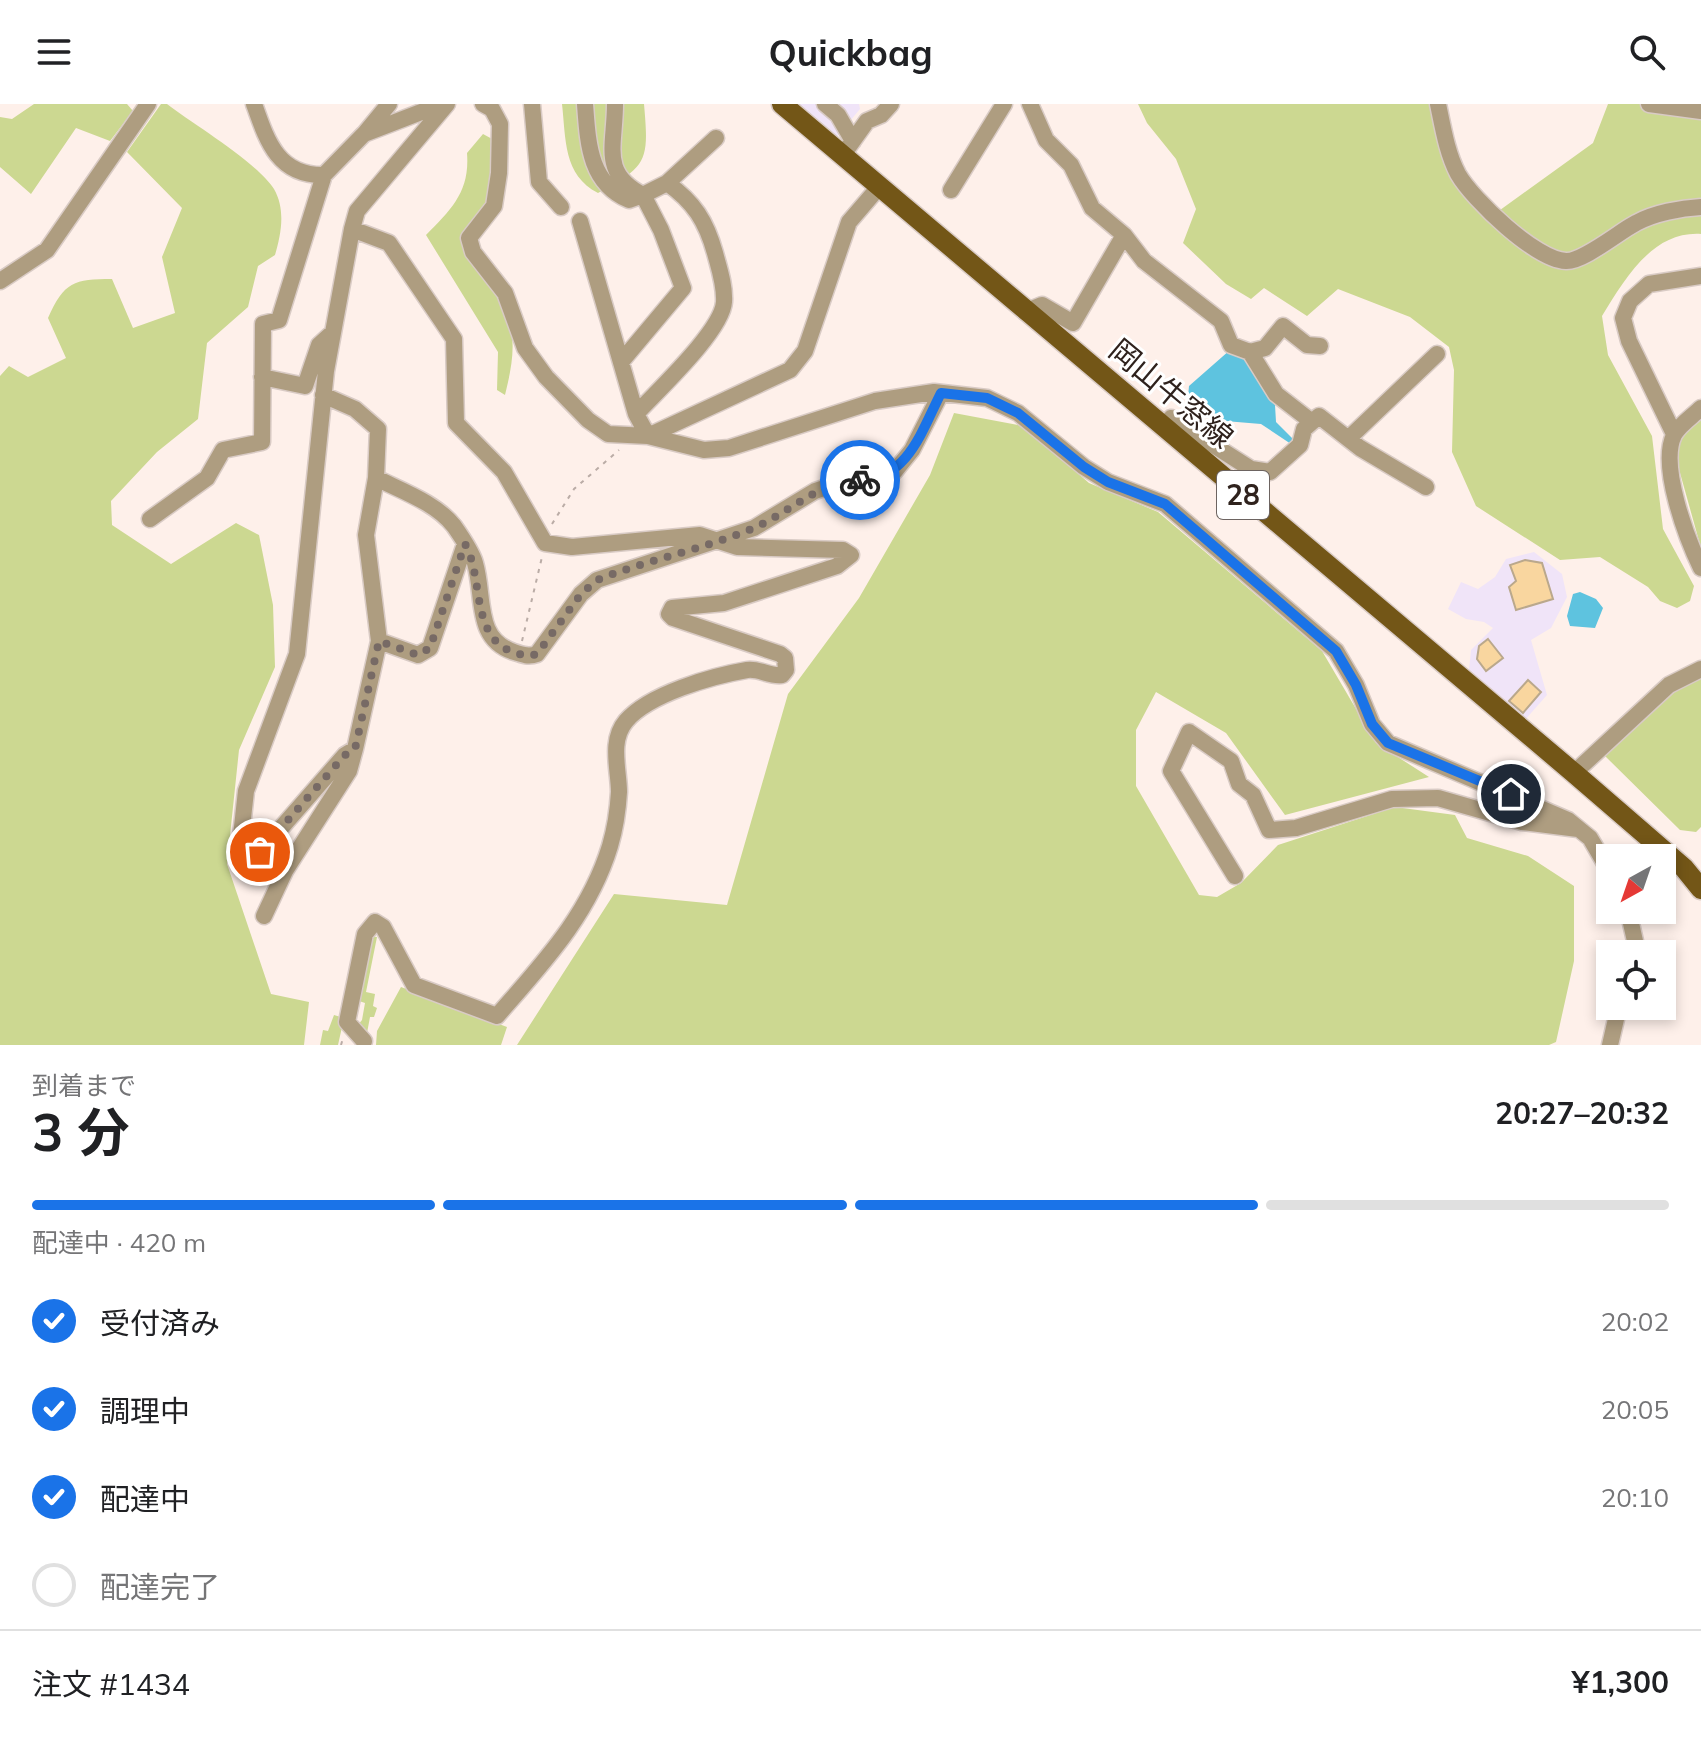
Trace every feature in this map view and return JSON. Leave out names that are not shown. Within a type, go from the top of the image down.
[{"type":"main road","name":"岡山牛窓線","points":[[782,104],[848,148],[879,187],[1574,773],[1684,868],[1701,889]]},
{"type":"street","points":[[0,281],[47,250],[148,104]]},
{"type":"street","points":[[254,104],[270,148],[284,165],[308,175],[324,175]]},
{"type":"street","points":[[150,519],[207,478],[223,450],[262,442],[263,324],[279,320],[324,175],[389,104]]},
{"type":"street","points":[[364,134],[445,104]]},
{"type":"street","points":[[355,749],[345,755],[260,852],[240,845],[246,791],[297,654],[323,395],[331,334],[352,229],[357,211],[445,104]]},
{"type":"street","points":[[483,104],[492,109],[500,124],[499,173],[494,206],[469,238],[473,252],[505,293],[525,348],[546,377],[588,420],[608,434],[648,436],[704,450],[729,448],[875,401],[941,393],[987,398],[1018,413],[1096,475],[1165,504],[1336,651],[1356,685],[1372,724],[1388,743],[1497,787],[1568,820],[1590,838],[1596,848]]},
{"type":"street","points":[[532,104],[539,182],[561,207]]},
{"type":"street","points":[[585,104],[592,161],[601,181],[616,195],[629,200],[667,183],[716,138]]},
{"type":"street","points":[[615,104],[613,169],[623,185],[643,195],[661,230],[683,288],[621,362]]},
{"type":"street","points":[[825,104],[838,115],[848,148]]},
{"type":"street","points":[[848,148],[867,121],[881,115],[891,104]]},
{"type":"street","points":[[951,190],[1004,104]]},
{"type":"street","points":[[1030,104],[1046,140],[1071,165],[1092,208],[1124,235],[1144,261],[1221,321],[1231,345],[1250,352],[1265,348],[1283,326],[1307,345],[1320,346]]},
{"type":"street","points":[[1438,104],[1449,153],[1459,176],[1501,221],[1534,249],[1566,261],[1579,257],[1639,220],[1694,207],[1701,218]]},
{"type":"street","points":[[1649,104],[1701,111]]},
{"type":"street","points":[[636,414],[703,341],[724,305],[723,283],[709,231],[691,199],[667,183]]},
{"type":"street","points":[[648,436],[790,370],[805,351],[849,222],[879,187]]},
{"type":"street","points":[[580,221],[636,414],[648,436]]},
{"type":"street","points":[[352,229],[389,243],[454,339],[456,423],[504,472],[545,543],[572,547],[700,535],[737,547],[843,550],[851,555],[837,566],[724,603],[672,608],[669,614],[673,618],[780,654],[787,663],[786,670],[775,677],[750,669],[658,696],[626,720],[614,765],[619,790],[613,834],[592,891],[557,949],[497,1016],[414,985],[383,927],[375,922],[365,934],[347,1022],[364,1041]]},
{"type":"street","points":[[1025,312],[1042,305],[1073,323],[1124,235]]},
{"type":"street","points":[[1674,434],[1629,341],[1623,318],[1630,301],[1649,284],[1697,276],[1701,292]]},
{"type":"street","points":[[262,377],[305,386],[319,345],[331,334]]},
{"type":"street","points":[[1250,352],[1276,394],[1312,422]]},
{"type":"street","points":[[1349,438],[1437,354]]},
{"type":"street","points":[[376,478],[438,511],[453,524],[475,561],[484,621],[490,636],[500,647],[530,657],[537,654],[581,594],[597,580],[754,528],[815,491],[848,480],[878,479],[895,471],[912,450],[941,393]]},
{"type":"street","points":[[264,916],[285,871],[349,771],[379,641],[366,535],[376,478],[378,429],[355,409],[323,395]]},
{"type":"street","points":[[1701,408],[1674,434],[1669,457],[1685,534],[1701,568]]},
{"type":"street","points":[[1163,427],[1171,418],[1251,469],[1270,472],[1300,445],[1304,429],[1319,416],[1426,487]]},
{"type":"street","points":[[379,641],[418,655],[430,648],[465,544]]},
{"type":"street","points":[[1574,773],[1669,685],[1701,669]]},
{"type":"street","points":[[1235,876],[1171,771],[1189,732],[1231,761],[1239,784],[1253,795],[1269,830],[1296,828],[1392,799],[1438,798],[1522,822],[1580,829]]},
{"type":"street","points":[[1610,1045],[1616,1020]]},
{"type":"path","points":[[519,653],[553,519],[591,471],[618,450],[648,436]]},
{"type":"shaded area","points":[[793,104],[859,104],[860,109],[834,140]]},
{"type":"shaded area","points":[[1534,552],[1562,574],[1567,597],[1551,628],[1531,640],[1547,695],[1523,722],[1469,670],[1471,650],[1493,628],[1448,609],[1461,582],[1478,589],[1495,577],[1506,559]]},
{"type":"green space","points":[[34,104],[127,104],[133,111],[110,141],[76,128],[31,194],[0,167],[0,117],[12,119]]},
{"type":"green space","points":[[161,104],[167,104],[224,144],[266,179],[278,197],[280,230],[275,255],[258,266],[248,307],[207,343],[198,419],[157,452],[111,501],[112,525],[171,564],[236,523],[259,535],[273,605],[275,667],[239,750],[227,864],[271,994],[309,1002],[304,1045],[0,1045],[0,376],[9,366],[28,377],[66,358],[48,318],[65,290],[79,282],[112,279],[133,328],[175,313],[162,257],[182,208],[127,152]]},
{"type":"green space","points":[[562,104],[644,104],[645,150],[636,168],[598,193],[587,185],[578,176],[568,155]]},
{"type":"green space","points":[[1138,104],[1431,104],[1489,218],[1593,143],[1608,104],[1701,104],[1701,234],[1668,240],[1654,249],[1620,287],[1602,316],[1608,355],[1652,436],[1663,529],[1694,586],[1690,601],[1677,608],[1660,601],[1648,587],[1600,557],[1560,560],[1476,506],[1452,452],[1454,370],[1449,347],[1410,317],[1338,289],[1307,316],[1264,288],[1251,299],[1226,284],[1183,243],[1196,209],[1176,159],[1147,123]]},
{"type":"green space","points":[[483,134],[494,140],[488,204],[462,233],[469,251],[500,297],[510,322],[513,346],[505,395],[497,390],[498,352],[426,235],[457,198],[466,178],[467,153]]},
{"type":"green space","points":[[954,413],[1023,426],[1089,483],[1158,512],[1322,651],[1376,743],[1429,777],[1285,815],[1226,733],[1156,692],[1136,730],[1136,786],[1199,895],[1217,897],[1241,883],[1278,845],[1395,807],[1455,815],[1467,838],[1528,856],[1574,886],[1574,961],[1556,1042],[1549,1045],[517,1045],[614,894],[727,905],[788,694],[859,598],[930,475]]},
{"type":"green space","points":[[1701,416],[1701,548],[1675,455],[1685,431]]},
{"type":"green space","points":[[1701,678],[1701,827],[1696,832],[1680,830],[1605,756],[1666,694]]},
{"type":"green space","points":[[368,936],[377,937],[366,992],[375,994],[373,1006],[377,1008],[374,1017],[370,1017],[367,1033],[357,1026],[362,1020],[365,1003],[356,1000]]},
{"type":"green space","points":[[401,987],[507,1027],[501,1045],[376,1045],[377,1031]]},
{"type":"green space","points":[[334,1015],[344,1018],[338,1045],[320,1045],[323,1030],[328,1031]]},
{"type":"water","points":[[1230,350],[1240,353],[1275,405],[1276,422],[1294,440],[1291,444],[1261,424],[1225,421],[1188,397],[1189,386]]},
{"type":"water","points":[[1580,592],[1596,599],[1603,608],[1595,628],[1570,626],[1567,616],[1573,594]]},
{"type":"building","points":[[1525,560],[1542,563],[1553,599],[1516,610],[1509,587],[1516,581],[1510,565]]},
{"type":"building","points":[[1488,639],[1503,658],[1486,671],[1477,659],[1479,646]]},
{"type":"building","points":[[1528,680],[1541,692],[1523,713],[1509,701]]},
{"type":"way so far","points":[[260,852],[345,755],[355,749],[379,641],[418,655],[430,648],[465,544],[475,561],[484,621],[490,636],[500,647],[530,657],[537,654],[581,594],[597,580],[723,540],[754,528],[815,491],[848,480],[860,480]]},
{"type":"route","points":[[860,480],[878,479],[895,471],[912,450],[941,393],[987,398],[1018,413],[1084,467],[1108,482],[1165,504],[1336,651],[1356,685],[1372,724],[1388,743],[1511,794]]}]
